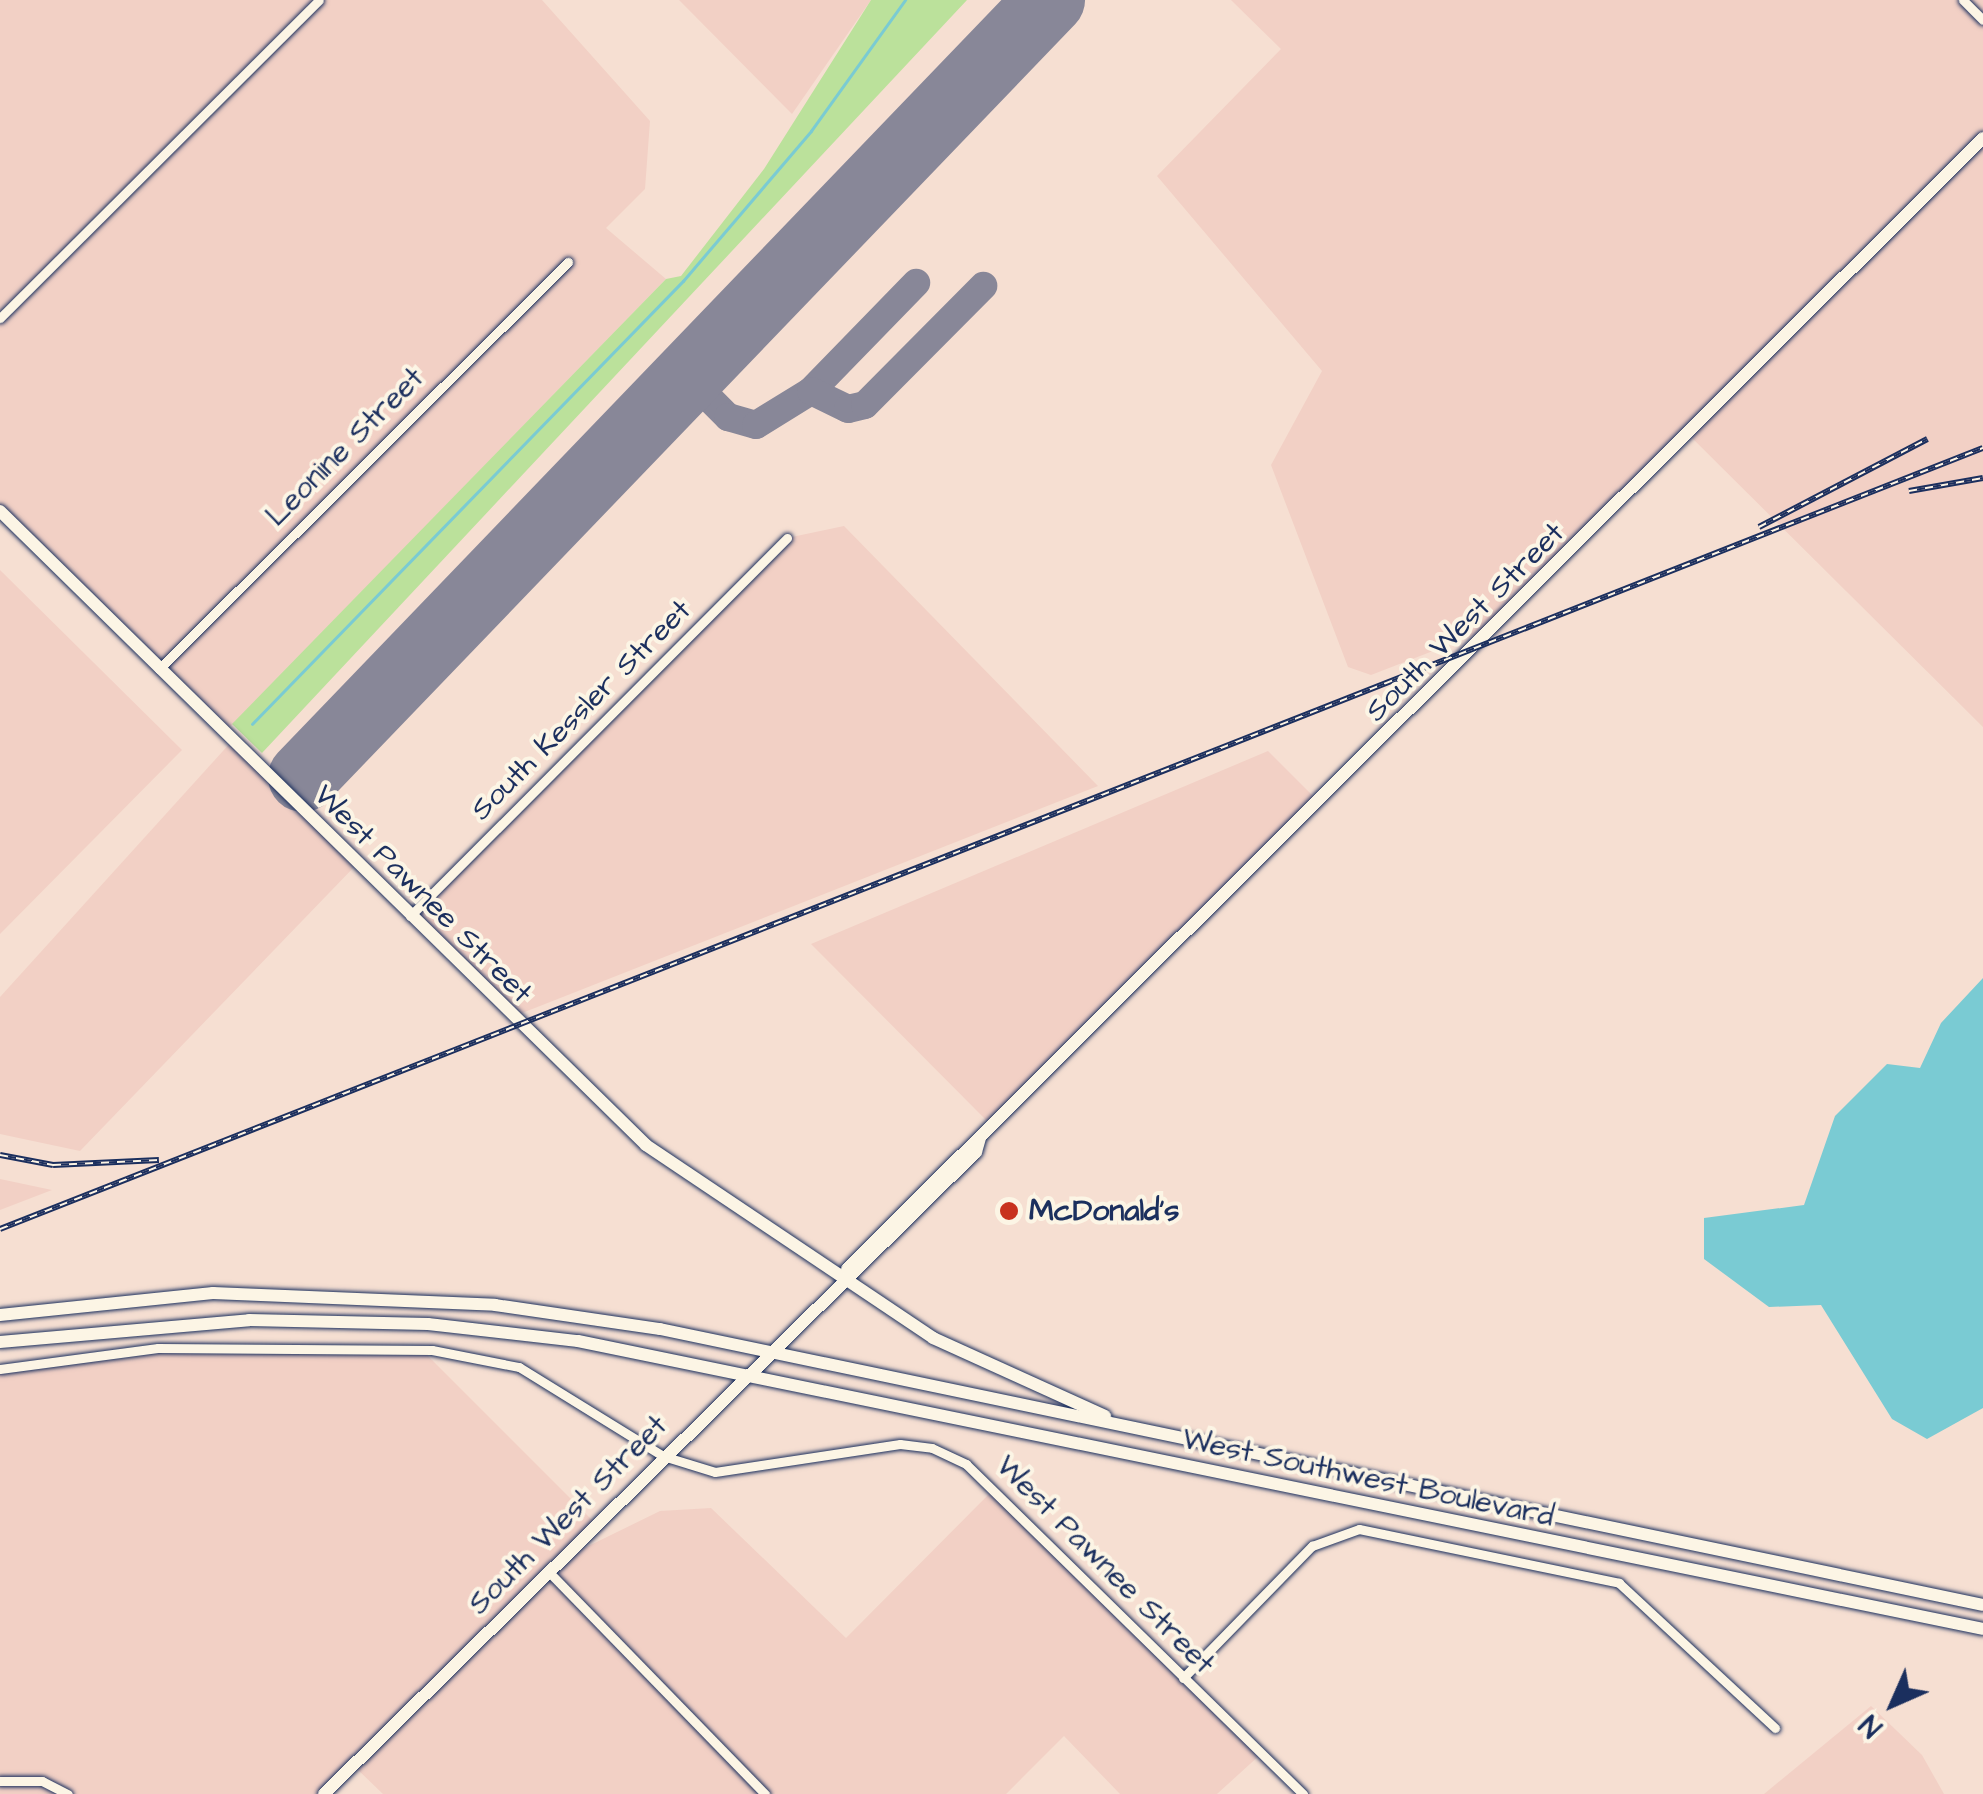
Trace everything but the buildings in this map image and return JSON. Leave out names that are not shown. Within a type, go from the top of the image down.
[{"type":"main road","name":"South West Street","points":[[324,1794],[843,1273],[863,1244],[980,1138],[1983,138]]},
{"type":"main road","name":"West Pawnee Street","points":[[0,511],[646,1146],[985,1365],[1145,1430]]},
{"type":"main road","name":"West Southwest Boulevard","points":[[0,1315],[213,1293],[336,1294],[495,1304],[1145,1430],[1983,1605]]},
{"type":"main road","name":"West Southwest Boulevard","points":[[0,1342],[148,1322],[428,1324],[744,1372],[1983,1629]]},
{"type":"street","points":[[0,318],[319,0]]},
{"type":"street","points":[[1963,0],[1983,20]]},
{"type":"street","name":"Leonine Street","points":[[159,669],[568,262]]},
{"type":"street","name":"South Kessler Street","points":[[410,916],[787,538]]},
{"type":"street","name":"West Pawnee Street","points":[[0,1369],[158,1348],[432,1350],[519,1367],[663,1456],[730,1474],[856,1450],[932,1448],[966,1464],[1303,1794]]},
{"type":"street","points":[[1184,1678],[1329,1535],[1359,1529],[1619,1584],[1670,1624],[1775,1728]]},
{"type":"street","points":[[549,1572],[766,1794]]},
{"type":"street","points":[[0,1780],[48,1782],[68,1794]]},
{"type":"shaded area","points":[[0,0],[542,0],[650,121],[645,189],[606,228],[666,279],[224,733],[0,511]]},
{"type":"shaded area","points":[[679,0],[871,0],[792,114]]},
{"type":"shaded area","points":[[1231,0],[1983,0],[1983,727],[1688,434],[1495,627],[1371,675],[1348,667],[1271,465],[1322,371],[1157,176],[1281,49]]},
{"type":"shaded area","points":[[844,526],[1098,786],[512,1017],[410,916],[787,538]]},
{"type":"shaded area","points":[[0,570],[182,750],[0,934]]},
{"type":"shaded area","points":[[232,741],[357,864],[80,1151],[0,1134],[0,997]]},
{"type":"shaded area","points":[[1268,751],[1319,802],[992,1126],[811,944]]},
{"type":"shaded area","points":[[0,1179],[52,1190],[0,1210]]},
{"type":"shaded area","points":[[152,1349],[422,1350],[596,1524],[562,1559],[660,1511],[711,1508],[846,1638],[993,1490],[1261,1754],[1217,1794],[1120,1794],[1064,1736],[1006,1794],[383,1794],[356,1768],[330,1794],[0,1794],[0,1369]]},
{"type":"shaded area","points":[[1871,1706],[1922,1755],[1944,1794],[1764,1794]]},
{"type":"green space","points":[[871,0],[967,0],[262,753],[232,724],[666,279],[681,276],[764,169]]},
{"type":"water","points":[[1983,978],[1983,1408],[1927,1439],[1892,1419],[1821,1305],[1769,1307],[1704,1259],[1704,1218],[1804,1205],[1835,1116],[1887,1064],[1920,1068],[1941,1023]]},
{"type":"waterway","points":[[252,724],[683,281],[811,131],[905,0]]},
{"type":"taxiway","points":[[688,377],[728,417],[756,425],[811,391],[916,283]]},
{"type":"taxiway","points":[[811,391],[848,409],[865,405],[983,286]]},
{"type":"runway","points":[[303,777],[1050,0]]},
{"type":"railway","points":[[1759,527],[1927,439]]},
{"type":"railway","points":[[0,1229],[1983,448]]},
{"type":"railway","points":[[1909,491],[1983,478]]},
{"type":"railway","points":[[0,1155],[53,1165],[159,1160]]},
{"type":"place","name":"McDonald's","points":[[1009,1211]]}]
